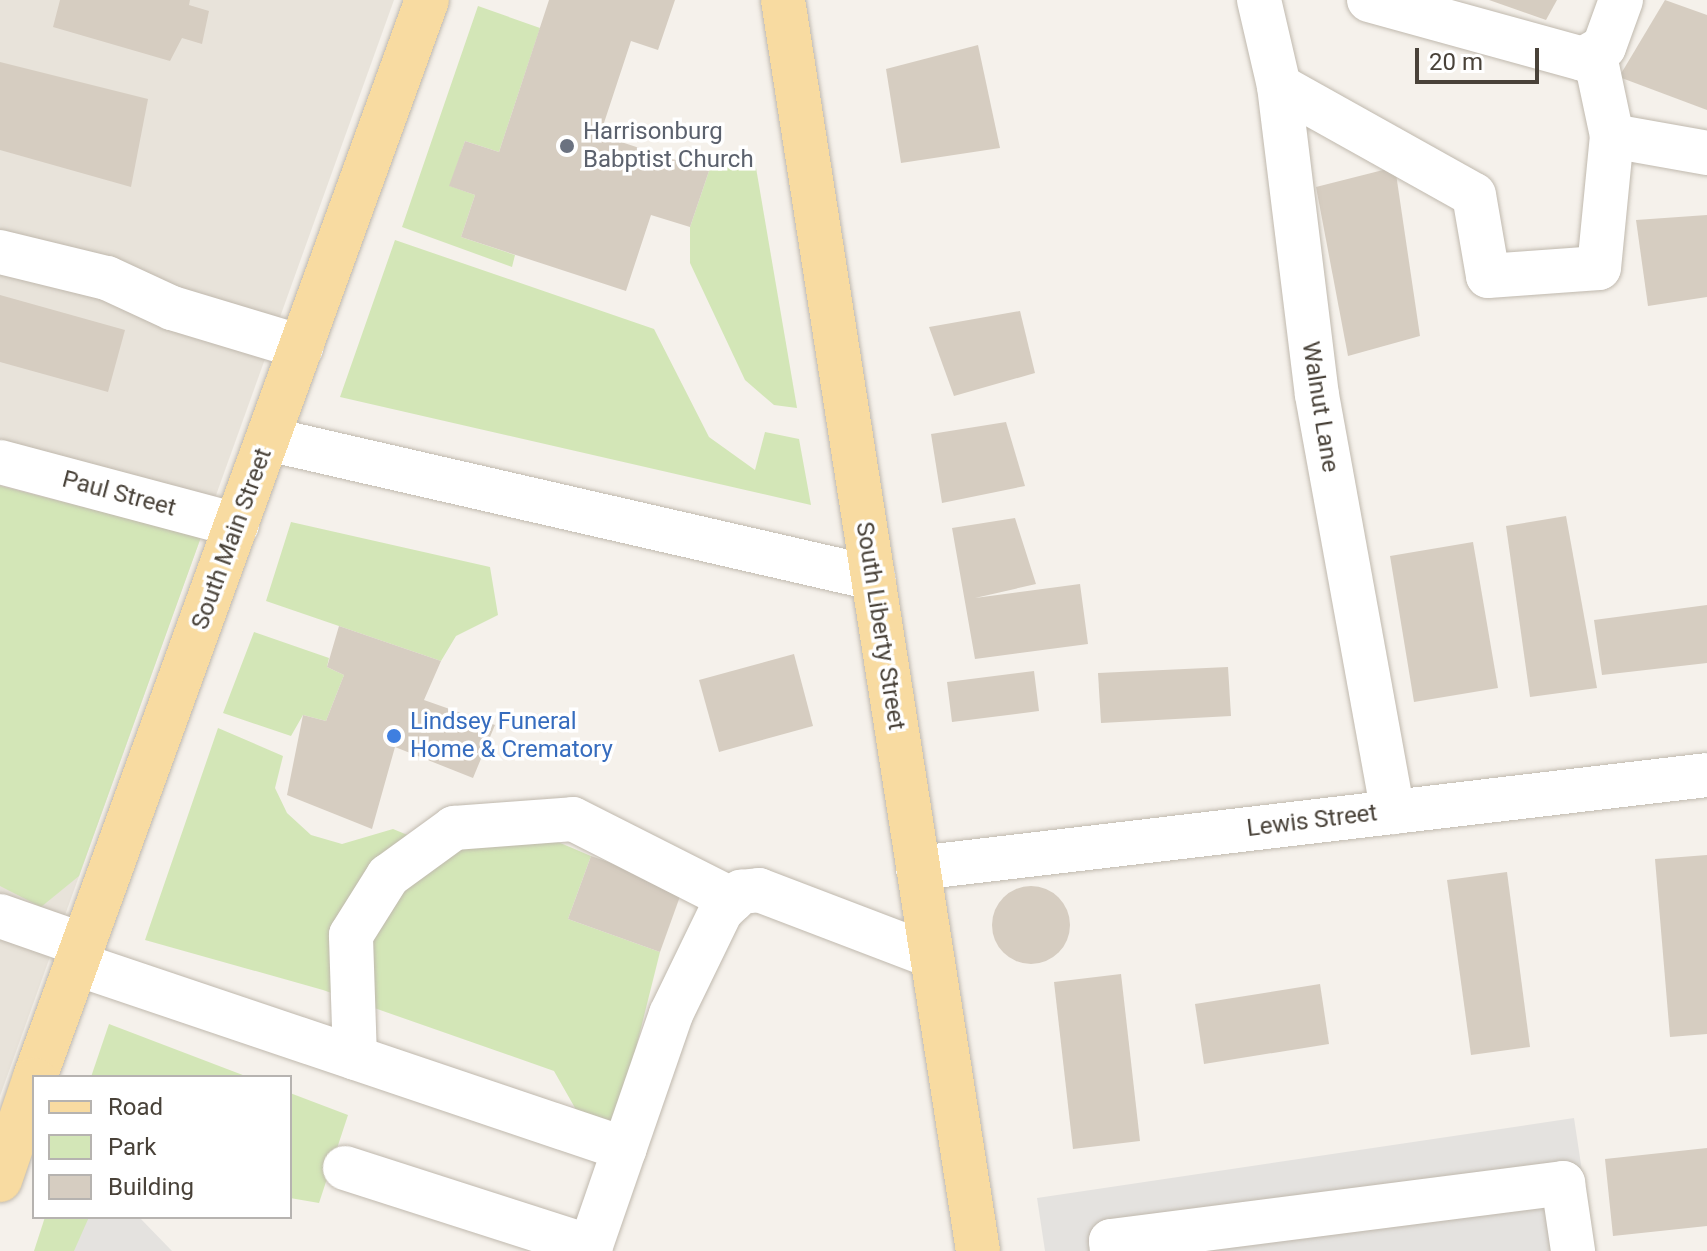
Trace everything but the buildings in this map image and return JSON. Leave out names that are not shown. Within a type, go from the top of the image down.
[{"type":"main road","name":"South Main Street","points":[[0,1180],[23,1096],[80,955],[427,0]]},
{"type":"main road","name":"South Liberty Street","points":[[783,0],[978,1251]]},
{"type":"street","name":"Walnut Lane","points":[[1259,0],[1279,86],[1317,395],[1393,812]]},
{"type":"street","points":[[1369,0],[1569,58],[1595,56]]},
{"type":"street","points":[[1279,86],[1474,195],[1488,276],[1599,268],[1612,136],[1595,56],[1621,0]]},
{"type":"street","points":[[1612,136],[1707,153]]},
{"type":"street","points":[[0,252],[107,278],[172,308],[301,347]]},
{"type":"street","points":[[268,439],[873,578]]},
{"type":"street","name":"Paul Street","points":[[0,462],[237,525]]},
{"type":"street","name":"Lewis Street","points":[[918,868],[1707,775]]},
{"type":"street","points":[[355,1058],[351,935],[388,876],[454,828],[573,819],[733,900]]},
{"type":"street","points":[[345,1168],[590,1249],[671,1014],[721,911],[741,892],[759,890],[932,956]]},
{"type":"street","points":[[0,916],[80,955],[355,1058],[625,1149]]},
{"type":"street","points":[[1112,1251],[1111,1241],[1563,1183],[1573,1251]]},
{"type":"shaded area","points":[[0,0],[394,0],[0,1096]]},
{"type":"shaded area","points":[[1574,1118],[1594,1251],[1045,1251],[1037,1198]]},
{"type":"shaded area","points":[[88,1219],[141,1219],[172,1251],[74,1251]]},
{"type":"green space","points":[[478,6],[540,28],[499,152],[465,141],[450,186],[475,195],[461,237],[515,255],[512,267],[402,227]]},
{"type":"green space","points":[[754,156],[797,408],[774,405],[745,380],[690,263],[690,227],[709,171]]},
{"type":"green space","points":[[395,240],[654,329],[709,437],[755,470],[765,432],[799,439],[811,505],[340,397]]},
{"type":"green space","points":[[0,486],[201,537],[79,876],[41,907],[0,886]]},
{"type":"green space","points":[[291,522],[490,567],[498,615],[456,636],[441,661],[266,601]]},
{"type":"green space","points":[[254,632],[329,658],[327,667],[344,675],[326,721],[303,715],[291,736],[223,713]]},
{"type":"green space","points":[[218,728],[283,756],[275,788],[287,813],[311,835],[342,844],[393,829],[427,843],[490,826],[551,839],[591,856],[568,919],[660,952],[615,1132],[583,1122],[554,1071],[323,990],[145,940]]},
{"type":"green space","points":[[109,1024],[243,1075],[92,1075]]},
{"type":"green space","points":[[292,1094],[348,1115],[319,1203],[292,1198]]},
{"type":"green space","points":[[44,1219],[108,1219],[78,1251],[34,1251]]},
{"type":"place","name":"Harrisonburg Babptist Church","points":[[567,146]]},
{"type":"place","name":"Lindsey Funeral Home & Crematory","points":[[394,736]]}]
